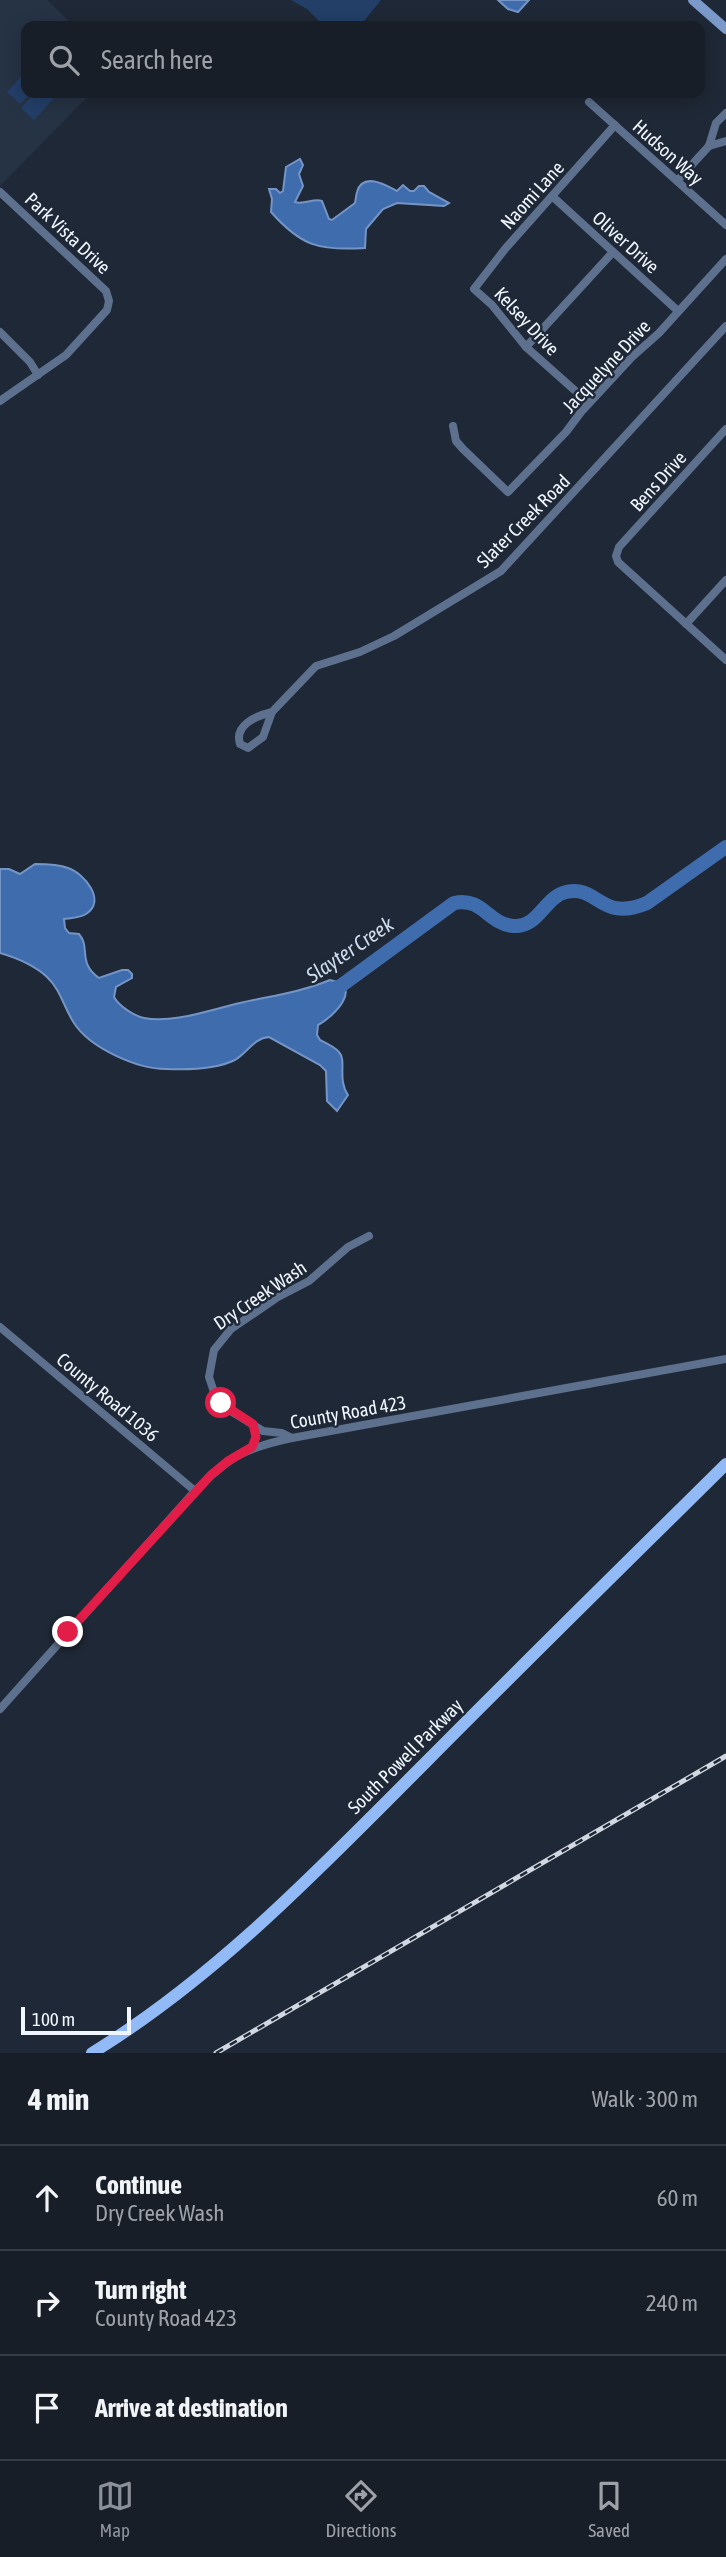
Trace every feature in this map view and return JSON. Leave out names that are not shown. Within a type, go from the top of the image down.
[{"type":"main road","points":[[693,0],[726,29]]},
{"type":"main road","name":"South Powell Parkway","points":[[92,2053],[176,1995],[274,1912],[726,1464]]},
{"type":"street","name":"Hudson Way","points":[[589,102],[726,225]]},
{"type":"street","points":[[677,181],[709,146],[716,123],[726,113]]},
{"type":"street","name":"Naomi Lane","points":[[474,289],[505,249],[615,125]]},
{"type":"street","points":[[709,146],[726,141]]},
{"type":"street","name":"Park Vista Drive","points":[[0,192],[106,291],[109,301],[107,310],[66,355],[38,375]]},
{"type":"street","name":"Oliver Drive","points":[[552,196],[678,312]]},
{"type":"street","points":[[526,347],[613,252]]},
{"type":"street","name":"Jacquelyne Drive","points":[[453,426],[456,441],[508,492],[726,259]]},
{"type":"street","name":"Kelsey Drive","points":[[474,289],[492,305],[526,347],[589,403]]},
{"type":"street","name":"Slater Creek Road","points":[[272,712],[241,728],[238,737],[240,744],[248,748],[263,737],[272,712],[316,666],[384,641],[501,571],[726,326]]},
{"type":"street","points":[[0,332],[30,362],[38,375],[0,401]]},
{"type":"street","name":"Bens Drive","points":[[686,624],[618,562],[615,556],[619,547],[726,429]]},
{"type":"street","points":[[726,580],[686,624],[726,660]]},
{"type":"street","name":"Dry Creek Wash","points":[[292,1438],[282,1433],[267,1433],[226,1408],[213,1393],[209,1377],[216,1344],[224,1335],[278,1297],[319,1274],[354,1242],[369,1236]]},
{"type":"street","name":"County Road 1036","points":[[0,1327],[195,1491]]},
{"type":"street","name":"County Road 423","points":[[0,1709],[195,1491],[228,1461],[252,1447],[726,1359]]},
{"type":"street","points":[[252,1447],[256,1437],[253,1424]]},
{"type":"shaded area","points":[[0,0],[47,0],[69,21],[21,21],[21,98],[86,98],[0,186]]},
{"type":"shaded area","points":[[291,0],[381,0],[364,21],[319,21],[307,9]]},
{"type":"shaded area","points":[[498,0],[529,0],[518,12],[508,9]]},
{"type":"shaded area","points":[[21,77],[21,98],[26,98],[20,104],[7,92]]},
{"type":"shaded area","points":[[30,98],[54,98],[34,120],[21,108]]},
{"type":"shaded area","points":[[300,159],[303,165],[299,174],[303,186],[295,202],[322,201],[329,219],[332,220],[355,203],[360,186],[370,181],[397,191],[403,185],[410,191],[424,186],[429,192],[449,203],[444,206],[397,203],[383,209],[366,229],[365,248],[335,248],[312,244],[292,232],[271,212],[272,199],[269,189],[276,189],[280,193],[283,191],[286,167]]},
{"type":"shaded area","points":[[35,864],[68,868],[81,875],[91,888],[94,895],[92,908],[81,916],[64,919],[65,928],[69,933],[79,934],[88,966],[99,978],[122,970],[128,970],[132,974],[132,978],[116,987],[114,997],[123,1007],[140,1017],[180,1017],[297,991],[330,980],[340,983],[345,988],[343,1002],[318,1025],[317,1035],[341,1056],[343,1083],[348,1095],[337,1111],[327,1101],[326,1071],[269,1037],[259,1040],[235,1060],[227,1063],[183,1069],[154,1068],[128,1061],[91,1041],[74,1023],[56,988],[47,977],[25,962],[0,953],[0,869],[9,869],[20,874]]},
{"type":"waterway","name":"Slayter Creek","points":[[327,993],[342,985],[454,903],[472,904],[504,924],[513,926],[529,922],[558,895],[566,892],[586,893],[619,909],[631,908],[647,903],[726,847]]},
{"type":"railway","points":[[216,2053],[726,1756]]},
{"type":"route","points":[[68,1632],[195,1491],[228,1461],[252,1447],[256,1437],[253,1424],[221,1403]]}]
